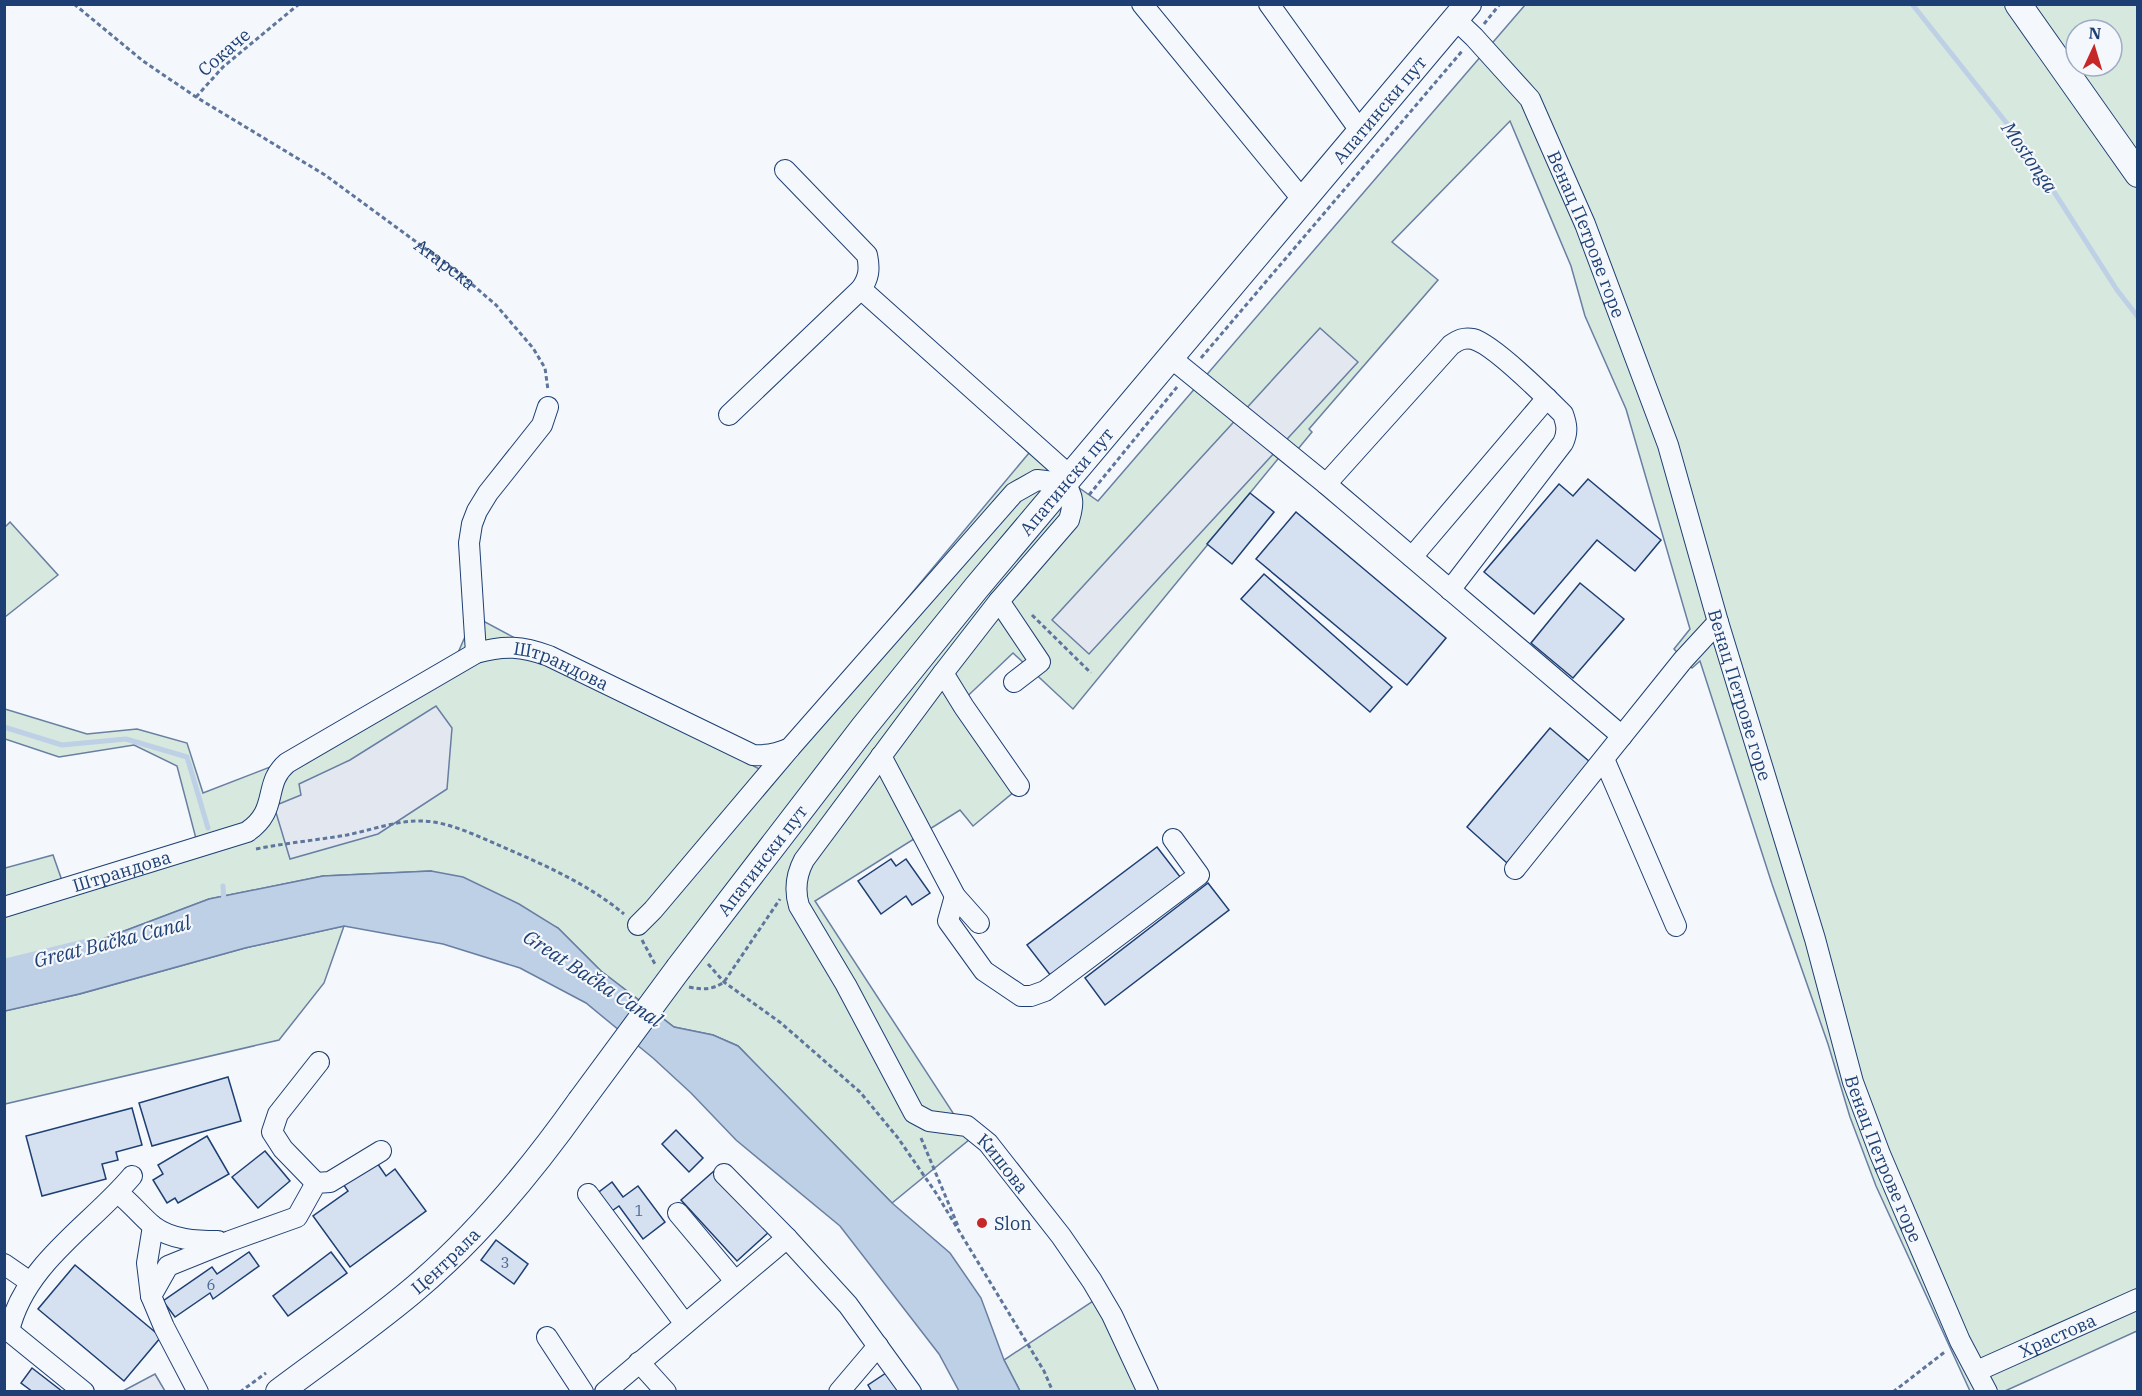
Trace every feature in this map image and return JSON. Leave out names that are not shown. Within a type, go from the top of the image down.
[{"type":"main road","points":[[2019,4],[2138,174]]},
{"type":"main road","name":"Апатински пут","points":[[580,1102],[864,727],[1035,516],[1067,479],[1180,365],[1302,199],[1361,132],[1466,21]]},
{"type":"main road","name":"Централа","points":[[279,1392],[410,1293],[449,1257],[527,1173],[580,1102]]},
{"type":"street","points":[[1142,4],[1302,199]]},
{"type":"street","points":[[1269,4],[1361,132]]},
{"type":"street","name":"Венац Петрове горе","points":[[1466,21],[1530,99],[1585,224],[1668,446],[1718,622],[1815,939],[1853,1082],[1880,1154],[1960,1341],[1987,1392]]},
{"type":"street","points":[[729,415],[861,289],[867,280],[870,266],[867,255],[785,170]]},
{"type":"street","points":[[861,289],[1067,479],[1072,493],[1069,520],[1003,596],[943,673],[798,871],[795,892],[799,906],[846,985],[914,1113]]},
{"type":"street","points":[[1326,484],[1457,340],[1473,339],[1492,349],[1563,414],[1567,423],[1567,434],[1563,443],[1449,590]]},
{"type":"street","points":[[1180,365],[1326,484],[1622,736]]},
{"type":"street","points":[[1412,557],[1547,398]]},
{"type":"street","points":[[476,653],[469,543],[472,524],[488,493],[542,425],[548,407]]},
{"type":"street","points":[[638,926],[789,748],[1014,493],[1037,480],[1067,479]]},
{"type":"street","points":[[1003,596],[1040,662],[1014,682]]},
{"type":"street","points":[[1515,869],[1683,660],[1718,622]]},
{"type":"street","name":"Штрандова","points":[[4,907],[248,832],[266,814],[278,770],[287,763],[476,653],[496,648],[528,649],[549,656],[753,755],[772,755],[789,748]]},
{"type":"street","points":[[943,673],[1019,786]]},
{"type":"street","points":[[881,756],[955,896],[979,923]]},
{"type":"street","points":[[1604,759],[1676,926]]},
{"type":"street","points":[[955,896],[948,921],[984,971],[1021,996],[1031,996],[1045,992],[1199,874],[1173,839]]},
{"type":"street","points":[[319,1062],[278,1114],[272,1132],[283,1149],[316,1183],[330,1182],[381,1151]]},
{"type":"street","name":"Кишова","points":[[914,1113],[929,1121],[967,1126],[988,1143],[1061,1236],[1092,1281],[1112,1315],[1148,1392]]},
{"type":"street","points":[[724,1174],[848,1305],[911,1392]]},
{"type":"street","points":[[84,1392],[7,1329],[30,1282],[43,1264],[118,1193],[132,1176]]},
{"type":"street","points":[[150,1296],[168,1266],[297,1217],[316,1183]]},
{"type":"street","points":[[118,1193],[153,1226],[167,1234],[193,1241],[230,1241]]},
{"type":"street","points":[[588,1194],[685,1324]]},
{"type":"street","points":[[678,1213],[735,1281]]},
{"type":"street","points":[[153,1226],[147,1263],[150,1296],[198,1392]]},
{"type":"street","points":[[605,1392],[787,1238]]},
{"type":"street","points":[[4,1264],[30,1282]]},
{"type":"street","name":"Храстова","points":[[1977,1371],[2138,1299]]},
{"type":"street","points":[[547,1337],[584,1392]]},
{"type":"street","points":[[843,1390],[878,1346]]},
{"type":"street","points":[[639,1362],[666,1392]]},
{"type":"path","name":"Атарска","points":[[74,4],[143,61],[196,97],[325,175],[460,274],[495,305],[533,348],[545,368],[548,407]]},
{"type":"path","name":"Сокаче","points":[[196,97],[223,68],[299,4]]},
{"type":"path","points":[[1069,520],[1180,365],[1466,21],[1500,4]]},
{"type":"path","points":[[1003,596],[1091,674]]},
{"type":"path","points":[[252,850],[422,820],[464,830],[539,862],[616,908],[638,926],[643,944],[654,964],[699,989],[714,989],[724,982],[798,871]]},
{"type":"path","points":[[724,982],[781,1023],[860,1092],[898,1138],[964,1238],[1044,1371],[1053,1392]]},
{"type":"path","points":[[914,1113],[922,1145],[964,1238]]},
{"type":"path","points":[[1893,1392],[1960,1341]]},
{"type":"shaded area","points":[[1525,5],[2137,5],[2137,1331],[2005,1391],[1970,1391],[1876,1186],[1850,1117],[1828,1044],[1772,884],[1700,661],[1692,668],[1674,649],[1690,629],[1626,409],[1585,316],[1571,266],[1510,121],[1392,242],[1438,280],[1309,429],[1312,432],[1298,449],[1291,443],[1073,709],[1013,653],[956,707],[1015,791],[973,826],[960,810],[815,901],[970,1139],[892,1203],[738,1046],[713,1035],[674,1027],[601,971],[558,928],[431,871],[323,876],[209,899],[66,953],[5,969],[5,868],[53,855],[66,892],[199,850],[177,766],[134,745],[59,757],[5,739],[5,709],[87,734],[137,729],[187,743],[203,793],[327,745],[457,655],[474,616],[763,771],[1029,453],[1098,501]]},
{"type":"shaded area","points":[[1320,328],[1358,362],[1089,654],[1052,620]]},
{"type":"shaded area","points":[[10,522],[58,575],[5,617],[5,527]]},
{"type":"shaded area","points":[[436,706],[452,728],[447,789],[378,834],[290,859],[274,806],[301,795],[299,784],[350,760]]},
{"type":"shaded area","points":[[344,926],[324,983],[279,1040],[5,1104],[4,1011],[80,994],[245,948]]},
{"type":"shaded area","points":[[1093,1301],[1129,1364],[1140,1391],[1020,1391],[1004,1360]]},
{"type":"shaded area","points":[[155,1374],[165,1391],[123,1391]]},
{"type":"water","points":[[431,871],[463,877],[519,904],[558,928],[601,971],[674,1027],[713,1035],[738,1046],[892,1203],[950,1253],[981,1298],[1004,1360],[1020,1391],[959,1391],[939,1354],[840,1226],[736,1140],[691,1093],[653,1058],[586,1003],[520,968],[443,944],[344,926],[245,948],[79,994],[5,1011],[5,969],[66,953],[209,899],[323,876]]},
{"type":"building","points":[[1588,479],[1661,540],[1635,571],[1597,540],[1534,614],[1484,572],[1559,484],[1573,496]]},
{"type":"building","points":[[1250,493],[1274,512],[1232,564],[1207,544]]},
{"type":"building","points":[[1296,512],[1446,638],[1407,685],[1256,559]]},
{"type":"building","points":[[1264,574],[1392,687],[1370,712],[1241,599]]},
{"type":"building","points":[[1580,583],[1624,619],[1573,678],[1531,643]]},
{"type":"building","points":[[1550,728],[1590,762],[1507,863],[1467,827]]},
{"type":"building","points":[[1157,847],[1181,878],[1051,976],[1027,945]]},
{"type":"building","points":[[891,859],[896,866],[906,859],[930,893],[912,905],[906,896],[881,914],[858,881]]},
{"type":"building","points":[[1208,883],[1229,910],[1105,1005],[1085,978]]},
{"type":"building","points":[[228,1077],[241,1121],[152,1146],[139,1103]]},
{"type":"building","points":[[132,1108],[142,1145],[116,1152],[118,1160],[102,1164],[106,1179],[42,1196],[26,1136]]},
{"type":"building","points":[[676,1130],[703,1158],[689,1172],[662,1144]]},
{"type":"building","points":[[207,1136],[229,1174],[178,1203],[175,1198],[167,1203],[153,1180],[163,1174],[158,1165]]},
{"type":"building","points":[[265,1151],[290,1181],[258,1208],[232,1177]]},
{"type":"building","points":[[375,1160],[386,1176],[395,1169],[426,1211],[350,1267],[313,1216],[348,1191],[343,1184]]},
{"type":"building","points":[[714,1171],[769,1232],[737,1261],[681,1200]]},
{"type":"building","points":[[612,1182],[623,1197],[638,1186],[665,1222],[643,1239],[619,1206],[609,1213],[595,1195]]},
{"type":"building","points":[[496,1240],[528,1264],[514,1284],[481,1260]]},
{"type":"building","points":[[249,1252],[259,1266],[213,1299],[210,1293],[175,1317],[163,1301],[212,1267],[217,1274]]},
{"type":"building","points":[[331,1252],[347,1273],[288,1316],[273,1296]]},
{"type":"building","points":[[75,1265],[161,1337],[124,1381],[38,1309]]},
{"type":"building","points":[[32,1368],[63,1392],[33,1392],[21,1383]]},
{"type":"building","points":[[889,1371],[901,1392],[872,1392],[868,1385]]},
{"type":"waterway","name":"Mostonga","points":[[1912,4],[2024,145],[2117,290],[2138,317]]},
{"type":"waterway","points":[[4,727],[62,745],[126,739],[187,757],[208,828]]},
{"type":"waterway","points":[[223,886],[224,903]]},
{"type":"waterway","name":"Great Bačka Canal","points":[[4,968],[90,947]]},
{"type":"place","name":"Slon","points":[[982,1223]]}]
